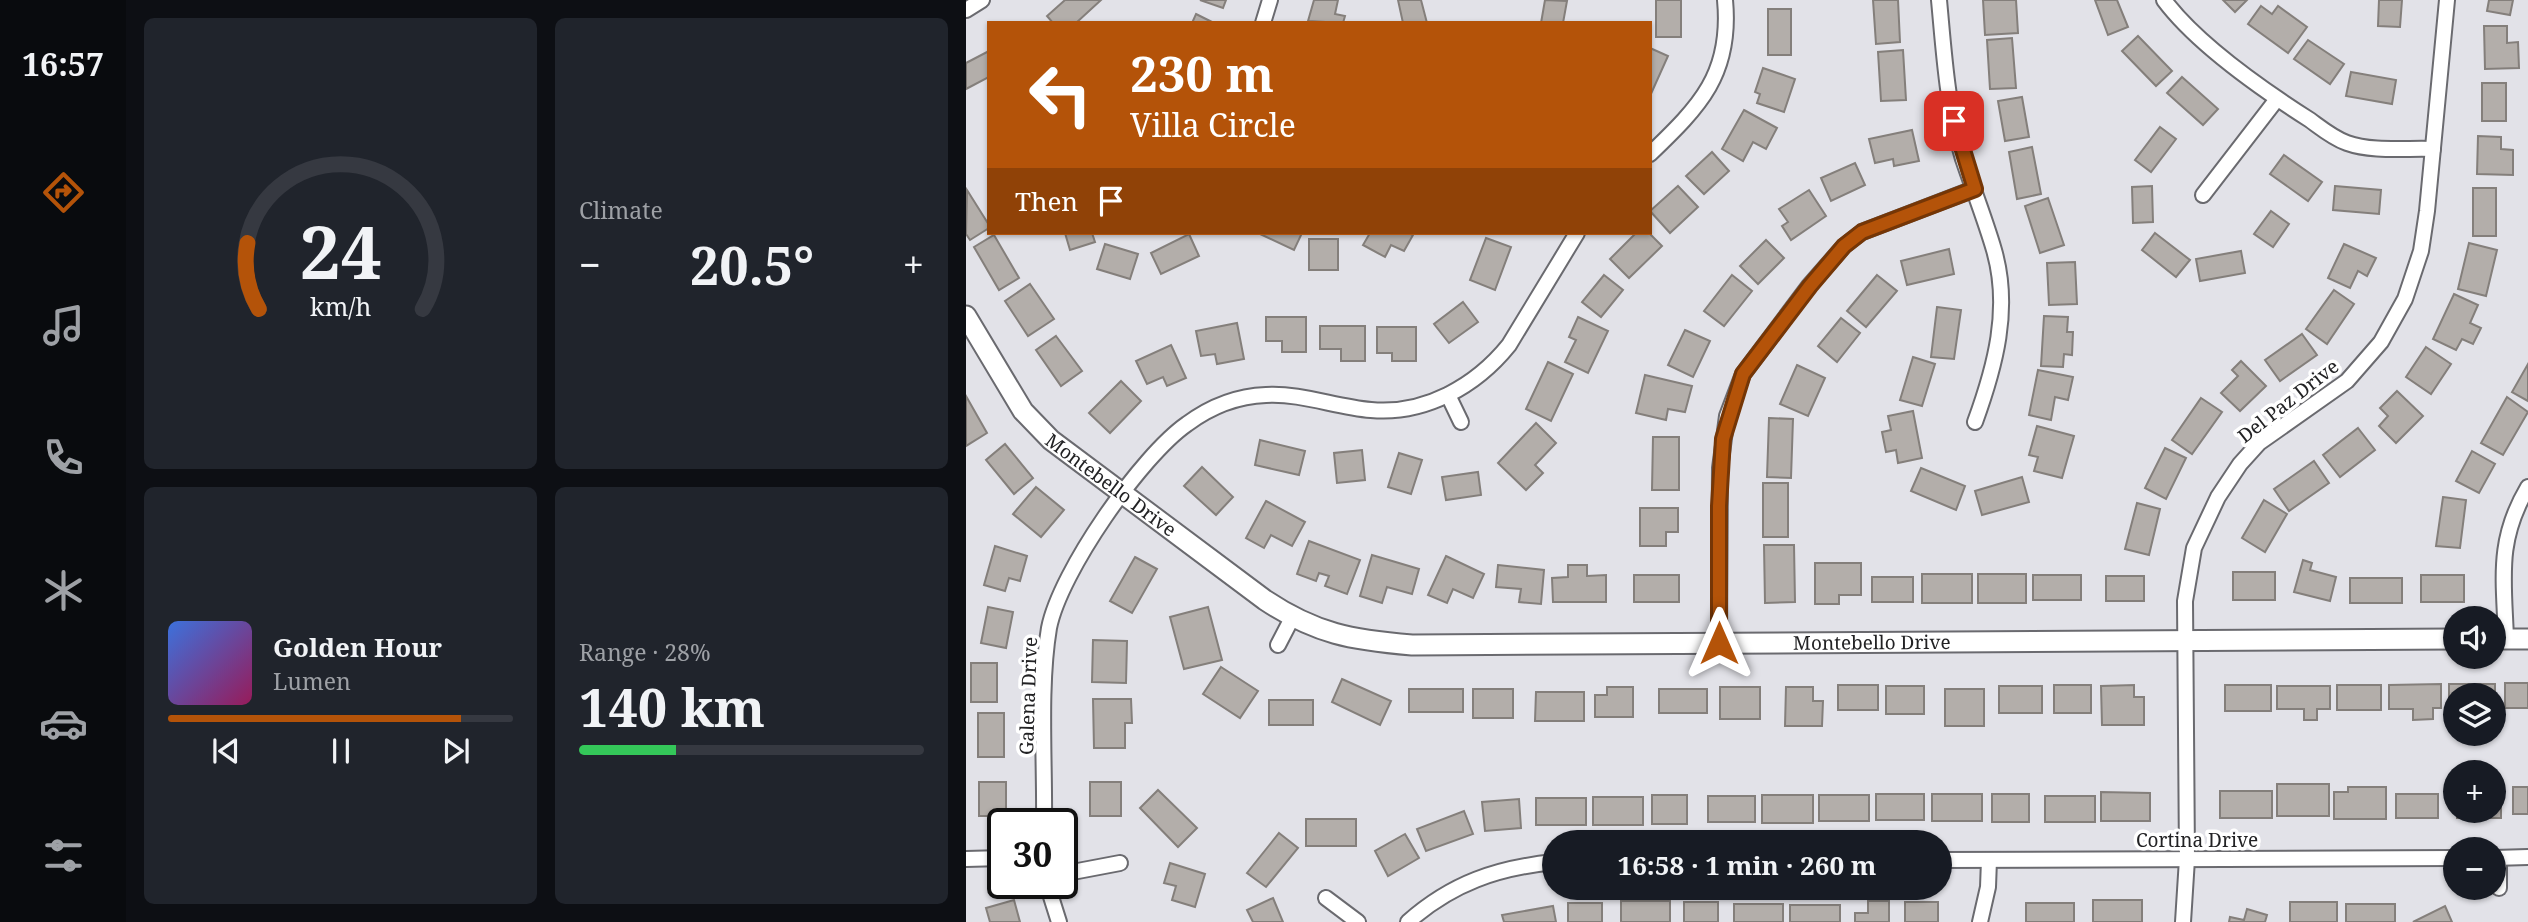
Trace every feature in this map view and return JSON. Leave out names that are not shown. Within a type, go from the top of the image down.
[{"type":"street","points":[[966,10],[982,0]]},
{"type":"street","points":[[1264,21],[1270,0]]},
{"type":"street","points":[[1652,152],[1709,92],[1724,51],[1725,0]]},
{"type":"street","points":[[1939,0],[1951,107],[1963,159],[1995,252],[2001,303],[1996,357],[1975,422]]},
{"type":"street","points":[[2164,0],[2179,20],[2277,99],[2347,143],[2433,149]]},
{"type":"street","name":"Del Paz Drive","points":[[2183,922],[2187,859],[2184,642],[2185,601],[2191,561],[2218,496],[2259,443],[2347,381],[2381,342],[2400,310],[2421,251],[2447,0]]},
{"type":"street","points":[[2203,195],[2277,99]]},
{"type":"street","points":[[1719,643],[1722,448],[1727,416],[1743,374],[1844,246],[1862,232],[1975,189]]},
{"type":"street","name":"Galena Drive","points":[[1044,808],[1046,648],[1057,601],[1077,558],[1123,494],[1166,441],[1187,423],[1214,407],[1239,399],[1291,396],[1370,410],[1391,411],[1448,395],[1466,386],[1503,352],[1576,235]]},
{"type":"street","name":"Montebello Drive","points":[[966,316],[1029,418],[1051,440],[1292,618],[1335,636],[1412,645],[2443,639]]},
{"type":"street","points":[[1448,395],[1461,422]]},
{"type":"street","points":[[2502,606],[2507,529],[2528,487]]},
{"type":"street","points":[[1278,645],[1292,618]]},
{"type":"street","points":[[2506,639],[2528,639]]},
{"type":"street","points":[[966,859],[987,858]]},
{"type":"street","name":"Cortina Drive","points":[[1952,860],[2443,858]]},
{"type":"street","points":[[2506,858],[2528,858]]},
{"type":"street","points":[[1980,922],[1988,887],[1989,860]]},
{"type":"street","points":[[1078,871],[1120,863]]},
{"type":"street","points":[[1408,922],[1455,887],[1490,872],[1542,864]]},
{"type":"street","points":[[1326,898],[1358,922]]},
{"type":"street","points":[[1052,899],[1059,922]]},
{"type":"building","points":[[1065,0],[1101,0],[1078,21],[1051,21],[1047,16]]},
{"type":"building","points":[[1200,0],[1226,0],[1223,8]]},
{"type":"building","points":[[1314,0],[1338,0],[1335,14],[1345,16],[1344,21],[1308,21]]},
{"type":"building","points":[[1398,0],[1421,0],[1426,21],[1403,21]]},
{"type":"building","points":[[1545,0],[1567,1],[1563,21],[1541,21]]},
{"type":"building","points":[[1656,0],[1681,0],[1681,37],[1656,37]]},
{"type":"building","points":[[1873,0],[1898,0],[1900,42],[1876,44]]},
{"type":"building","points":[[1983,0],[2016,0],[2018,33],[1985,35]]},
{"type":"building","points":[[2095,0],[2117,0],[2128,27],[2108,35]]},
{"type":"building","points":[[2223,0],[2247,0],[2235,12]]},
{"type":"building","points":[[2379,0],[2402,0],[2400,27],[2378,26]]},
{"type":"building","points":[[2489,0],[2513,0],[2510,15],[2487,11]]},
{"type":"building","points":[[2261,6],[2272,14],[2278,6],[2307,27],[2288,53],[2248,24]]},
{"type":"building","points":[[1768,9],[1791,9],[1791,55],[1768,55]]},
{"type":"building","points":[[1196,14],[1210,21],[1193,21]]},
{"type":"building","points":[[2484,26],[2507,26],[2507,43],[2518,42],[2519,68],[2485,69]]},
{"type":"building","points":[[2138,36],[2172,71],[2156,86],[2122,51]]},
{"type":"building","points":[[2012,38],[2016,88],[1990,89],[1987,40]]},
{"type":"building","points":[[2308,40],[2344,64],[2330,84],[2294,59]]},
{"type":"building","points":[[1652,49],[1668,56],[1652,92]]},
{"type":"building","points":[[1903,50],[1906,100],[1881,101],[1878,52]]},
{"type":"building","points":[[987,52],[987,78],[966,89],[966,63]]},
{"type":"building","points":[[1763,68],[1795,79],[1784,112],[1757,103],[1760,94],[1755,92]]},
{"type":"building","points":[[2351,72],[2396,80],[2392,104],[2346,96]]},
{"type":"building","points":[[2182,77],[2218,109],[2203,125],[2167,93]]},
{"type":"building","points":[[2482,83],[2506,83],[2506,121],[2482,121]]},
{"type":"building","points":[[2022,97],[2029,137],[2005,141],[1998,101]]},
{"type":"building","points":[[1744,110],[1777,128],[1766,149],[1753,142],[1743,161],[1722,149]]},
{"type":"building","points":[[2160,127],[2176,139],[2151,172],[2135,160]]},
{"type":"building","points":[[1912,130],[1919,161],[1894,166],[1893,159],[1875,163],[1869,139]]},
{"type":"building","points":[[2478,136],[2501,137],[2501,149],[2513,150],[2513,175],[2477,174]]},
{"type":"building","points":[[2032,147],[2041,194],[2017,199],[2009,152]]},
{"type":"building","points":[[1712,152],[1729,171],[1704,194],[1686,176]]},
{"type":"building","points":[[2284,155],[2322,182],[2308,201],[2270,174]]},
{"type":"building","points":[[1855,163],[1865,185],[1831,201],[1821,178]]},
{"type":"building","points":[[1678,186],[1698,207],[1670,233],[1652,213],[1652,209]]},
{"type":"building","points":[[2152,186],[2153,222],[2133,223],[2132,187]]},
{"type":"building","points":[[2335,186],[2381,190],[2379,214],[2333,210]]},
{"type":"building","points":[[2473,188],[2496,188],[2496,236],[2473,236]]},
{"type":"building","points":[[967,190],[987,222],[987,229],[970,240],[966,234]]},
{"type":"building","points":[[1809,190],[1826,216],[1791,240],[1782,226],[1788,222],[1779,209]]},
{"type":"building","points":[[2048,198],[2064,245],[2040,253],[2025,206]]},
{"type":"building","points":[[2271,211],[2289,224],[2273,247],[2254,234]]},
{"type":"building","points":[[2155,233],[2190,260],[2176,277],[2142,250]]},
{"type":"building","points":[[994,235],[1019,278],[999,290],[974,247]]},
{"type":"building","points":[[1066,235],[1093,235],[1095,242],[1070,250]]},
{"type":"building","points":[[1189,235],[1199,256],[1161,274],[1151,253]]},
{"type":"building","points":[[1262,235],[1301,235],[1294,250]]},
{"type":"building","points":[[1369,235],[1413,235],[1404,251],[1391,245],[1385,257],[1363,245]]},
{"type":"building","points":[[1634,235],[1651,235],[1662,246],[1629,278],[1610,259]]},
{"type":"building","points":[[1486,238],[1511,247],[1495,290],[1470,280]]},
{"type":"building","points":[[1309,239],[1338,239],[1338,270],[1309,270]]},
{"type":"building","points":[[1766,240],[1784,258],[1758,284],[1740,266]]},
{"type":"building","points":[[2469,243],[2497,250],[2486,296],[2458,289]]},
{"type":"building","points":[[1105,244],[1138,254],[1130,279],[1097,269]]},
{"type":"building","points":[[2344,244],[2376,258],[2367,276],[2358,271],[2350,288],[2328,278]]},
{"type":"building","points":[[1949,249],[1954,274],[1907,285],[1901,261]]},
{"type":"building","points":[[2241,251],[2245,273],[2200,281],[2196,259]]},
{"type":"building","points":[[2075,262],[2077,304],[2049,305],[2047,263]]},
{"type":"building","points":[[1604,275],[1623,290],[1601,317],[1582,302]]},
{"type":"building","points":[[1732,275],[1752,291],[1724,326],[1704,311]]},
{"type":"building","points":[[1877,275],[1897,291],[1866,327],[1847,311]]},
{"type":"building","points":[[1030,284],[1054,319],[1028,336],[1005,301]]},
{"type":"building","points":[[2334,290],[2354,304],[2327,344],[2306,329]]},
{"type":"building","points":[[2454,294],[2478,305],[2470,323],[2481,328],[2473,344],[2462,339],[2456,350],[2433,339]]},
{"type":"building","points":[[1463,302],[1478,322],[1449,343],[1434,324]]},
{"type":"building","points":[[1937,307],[1961,310],[1954,359],[1931,357]]},
{"type":"building","points":[[2044,316],[2068,317],[2067,332],[2073,332],[2072,355],[2064,354],[2063,367],[2041,366]]},
{"type":"building","points":[[1266,317],[1306,317],[1306,352],[1282,352],[1282,341],[1266,341]]},
{"type":"building","points":[[1578,317],[1608,331],[1588,373],[1565,362],[1576,340],[1569,337]]},
{"type":"building","points":[[1841,318],[1860,333],[1837,362],[1818,346]]},
{"type":"building","points":[[1237,323],[1244,359],[1217,364],[1215,354],[1201,356],[1196,331]]},
{"type":"building","points":[[1320,326],[1365,326],[1365,361],[1341,361],[1341,349],[1320,349]]},
{"type":"building","points":[[1377,327],[1416,327],[1416,361],[1392,361],[1392,353],[1377,353]]},
{"type":"building","points":[[1685,330],[1710,341],[1693,377],[1668,365]]},
{"type":"building","points":[[2302,334],[2317,355],[2280,381],[2265,360]]},
{"type":"building","points":[[1056,336],[1082,371],[1061,386],[1036,350]]},
{"type":"building","points":[[1171,345],[1186,378],[1167,386],[1163,377],[1147,384],[1136,361]]},
{"type":"building","points":[[2426,347],[2451,364],[2431,394],[2406,377]]},
{"type":"building","points":[[1913,357],[1935,364],[1922,406],[1900,400]]},
{"type":"building","points":[[2241,361],[2266,386],[2240,411],[2221,393],[2238,376],[2232,370]]},
{"type":"building","points":[[1548,362],[1573,374],[1551,421],[1526,409]]},
{"type":"building","points":[[2528,364],[2528,401],[2512,392]]},
{"type":"building","points":[[1797,365],[1825,378],[1808,416],[1780,404]]},
{"type":"building","points":[[2038,370],[2073,377],[2068,400],[2055,397],[2051,420],[2029,415]]},
{"type":"building","points":[[1645,375],[1692,386],[1685,412],[1668,409],[1666,420],[1636,413]]},
{"type":"building","points":[[1121,381],[1141,401],[1110,433],[1089,413]]},
{"type":"building","points":[[2397,391],[2423,416],[2396,443],[2379,426],[2388,416],[2380,408]]},
{"type":"building","points":[[966,396],[987,433],[966,446]]},
{"type":"building","points":[[2507,397],[2528,412],[2503,455],[2481,443]]},
{"type":"building","points":[[2201,398],[2222,412],[2192,454],[2172,440]]},
{"type":"building","points":[[1913,411],[1922,458],[1898,463],[1896,450],[1886,452],[1882,432],[1891,430],[1888,416]]},
{"type":"building","points":[[1769,418],[1793,419],[1791,478],[1767,477]]},
{"type":"building","points":[[1536,423],[1556,443],[1535,465],[1543,473],[1526,490],[1498,463]]},
{"type":"building","points":[[2037,426],[2074,436],[2062,478],[2034,471],[2038,457],[2029,455]]},
{"type":"building","points":[[2358,428],[2375,450],[2340,477],[2323,455]]},
{"type":"building","points":[[1653,437],[1679,437],[1679,490],[1652,490]]},
{"type":"building","points":[[1260,440],[1305,451],[1299,475],[1255,465]]},
{"type":"building","points":[[1005,444],[1033,478],[1014,494],[986,460]]},
{"type":"building","points":[[2165,448],[2186,458],[2166,499],[2145,488]]},
{"type":"building","points":[[1362,450],[1365,480],[1337,483],[1334,453]]},
{"type":"building","points":[[2472,451],[2495,464],[2479,493],[2456,481]]},
{"type":"building","points":[[1399,453],[1422,460],[1411,494],[1388,487]]},
{"type":"building","points":[[2314,461],[2329,483],[2289,511],[2274,489]]},
{"type":"building","points":[[1202,467],[1233,497],[1216,515],[1184,486]]},
{"type":"building","points":[[1921,468],[1965,486],[1956,510],[1911,491]]},
{"type":"building","points":[[1478,472],[1481,495],[1446,500],[1442,477]]},
{"type":"building","points":[[2022,477],[2029,502],[1982,515],[1975,491]]},
{"type":"building","points":[[1763,483],[1788,483],[1788,537],[1763,537]]},
{"type":"building","points":[[1036,487],[1064,510],[1041,537],[1013,514]]},
{"type":"building","points":[[2443,497],[2466,500],[2460,548],[2436,546]]},
{"type":"building","points":[[2264,500],[2287,514],[2265,552],[2242,538]]},
{"type":"building","points":[[1266,501],[1305,522],[1292,546],[1271,535],[1264,548],[1246,538]]},
{"type":"building","points":[[2137,503],[2160,509],[2149,555],[2125,549]]},
{"type":"building","points":[[1640,508],[1678,508],[1678,532],[1666,532],[1666,546],[1640,546]]},
{"type":"building","points":[[1309,541],[1360,560],[1347,594],[1325,586],[1329,576],[1319,573],[1316,581],[1297,574]]},
{"type":"building","points":[[1764,545],[1794,545],[1795,602],[1765,603]]},
{"type":"building","points":[[995,546],[1027,556],[1020,581],[1009,578],[1005,591],[984,585]]},
{"type":"building","points":[[1372,555],[1419,569],[1412,594],[1387,587],[1382,603],[1360,596]]},
{"type":"building","points":[[1446,556],[1484,574],[1473,598],[1453,589],[1447,603],[1428,595]]},
{"type":"building","points":[[1135,557],[1157,569],[1132,613],[1110,601]]},
{"type":"building","points":[[2303,560],[2312,563],[2310,570],[2336,577],[2330,601],[2294,592]]},
{"type":"building","points":[[1815,563],[1861,563],[1861,595],[1839,595],[1839,604],[1815,604]]},
{"type":"building","points":[[1498,565],[1544,570],[1541,604],[1519,602],[1521,589],[1496,587]]},
{"type":"building","points":[[1568,565],[1587,565],[1587,576],[1606,575],[1606,602],[1553,602],[1552,578],[1568,577]]},
{"type":"building","points":[[2233,572],[2275,572],[2275,600],[2233,600]]},
{"type":"building","points":[[1922,574],[1972,574],[1972,603],[1922,603]]},
{"type":"building","points":[[1978,574],[2026,574],[2026,603],[1978,603]]},
{"type":"building","points":[[1634,575],[1679,575],[1679,602],[1634,602]]},
{"type":"building","points":[[2033,575],[2081,575],[2081,600],[2033,600]]},
{"type":"building","points":[[2421,575],[2464,575],[2464,602],[2421,602]]},
{"type":"building","points":[[2106,576],[2144,576],[2144,601],[2106,601]]},
{"type":"building","points":[[1872,577],[1913,577],[1913,602],[1872,602]]},
{"type":"building","points":[[2350,578],[2402,578],[2402,603],[2350,603]]},
{"type":"building","points":[[988,607],[1013,612],[1006,648],[981,643]]},
{"type":"building","points":[[1208,607],[1222,660],[1184,669],[1170,617]]},
{"type":"building","points":[[1093,640],[1127,641],[1126,683],[1092,682]]},
{"type":"building","points":[[971,663],[997,663],[997,702],[971,702]]},
{"type":"building","points":[[1221,667],[1258,691],[1240,718],[1203,694]]},
{"type":"building","points":[[1342,679],[1391,701],[1380,725],[1332,702]]},
{"type":"building","points":[[2506,683],[2528,683],[2528,708],[2506,708]]},
{"type":"building","points":[[2441,684],[2441,708],[2433,708],[2433,719],[2413,720],[2413,709],[2389,709],[2389,685]]},
{"type":"building","points":[[1838,685],[1878,685],[1878,710],[1838,710]]},
{"type":"building","points":[[2054,685],[2091,685],[2091,713],[2054,713]]},
{"type":"building","points":[[2134,685],[2134,697],[2144,697],[2144,725],[2102,725],[2101,686]]},
{"type":"building","points":[[2225,685],[2271,685],[2271,711],[2225,711]]},
{"type":"building","points":[[2337,685],[2381,685],[2381,710],[2337,710]]},
{"type":"building","points":[[1886,686],[1924,686],[1924,714],[1886,714]]},
{"type":"building","points":[[1999,686],[2042,686],[2042,713],[1999,713]]},
{"type":"building","points":[[2277,686],[2330,686],[2330,709],[2317,709],[2317,720],[2304,720],[2304,709],[2277,709]]},
{"type":"building","points":[[1607,687],[1633,687],[1633,717],[1595,717],[1595,695],[1607,695]]},
{"type":"building","points":[[1720,687],[1760,687],[1760,719],[1720,719]]},
{"type":"building","points":[[1786,687],[1813,687],[1813,701],[1823,701],[1822,726],[1785,726]]},
{"type":"building","points":[[1409,689],[1463,689],[1463,712],[1409,712]]},
{"type":"building","points":[[1473,689],[1513,689],[1513,718],[1473,718]]},
{"type":"building","points":[[1659,689],[1707,689],[1707,713],[1659,713]]},
{"type":"building","points":[[1945,689],[1984,689],[1984,726],[1945,726]]},
{"type":"building","points":[[1536,692],[1584,692],[1584,721],[1535,721]]},
{"type":"building","points":[[1093,699],[1131,699],[1132,723],[1125,723],[1125,748],[1094,748]]},
{"type":"building","points":[[1269,700],[1313,700],[1313,725],[1269,725]]},
{"type":"building","points":[[978,713],[1004,713],[1004,757],[978,757]]},
{"type":"building","points":[[979,782],[1006,782],[1006,808],[987,808],[987,816],[979,816]]},
{"type":"building","points":[[1090,782],[1121,782],[1121,816],[1090,816]]},
{"type":"building","points":[[2277,784],[2329,784],[2329,816],[2277,816]]},
{"type":"building","points":[[2348,787],[2386,787],[2386,819],[2334,819],[2334,792],[2348,792]]},
{"type":"building","points":[[2513,787],[2528,787],[2528,814],[2513,814]]},
{"type":"building","points":[[1158,790],[1197,828],[1178,847],[1140,808]]},
{"type":"building","points":[[2220,791],[2272,791],[2272,818],[2220,818]]},
{"type":"building","points":[[2101,792],[2150,793],[2150,821],[2101,821]]},
{"type":"building","points":[[1876,794],[1924,794],[1924,820],[1876,820]]},
{"type":"building","points":[[1932,794],[1982,794],[1982,821],[1932,821]]},
{"type":"building","points":[[1992,794],[2029,794],[2029,822],[1992,822]]},
{"type":"building","points":[[2396,794],[2438,794],[2438,818],[2396,818]]},
{"type":"building","points":[[1652,795],[1687,795],[1687,824],[1652,824]]},
{"type":"building","points":[[1762,795],[1813,795],[1813,823],[1762,823]]},
{"type":"building","points":[[1819,795],[1869,795],[1869,821],[1819,821]]},
{"type":"building","points":[[1708,796],[1755,796],[1755,822],[1708,822]]},
{"type":"building","points":[[2045,796],[2095,796],[2095,822],[2045,822]]},
{"type":"building","points":[[1593,797],[1643,797],[1643,825],[1593,825]]},
{"type":"building","points":[[1536,798],[1586,798],[1586,825],[1536,825]]},
{"type":"building","points":[[1519,799],[1521,828],[1485,831],[1482,802]]},
{"type":"building","points":[[1464,811],[1473,834],[1426,851],[1417,829]]},
{"type":"building","points":[[1306,819],[1356,819],[1356,846],[1306,846]]},
{"type":"building","points":[[1279,833],[1298,848],[1266,887],[1247,873]]},
{"type":"building","points":[[1405,834],[1419,858],[1388,876],[1375,851]]},
{"type":"building","points":[[1170,863],[1205,874],[1195,907],[1172,900],[1176,886],[1164,883]]},
{"type":"building","points":[[1273,898],[1283,922],[1253,922],[1247,910]]},
{"type":"building","points":[[1014,900],[1020,922],[990,922],[986,908]]},
{"type":"building","points":[[2093,900],[2142,900],[2142,922],[2093,922]]},
{"type":"building","points":[[1621,901],[1670,901],[1670,922],[1621,922]]},
{"type":"building","points":[[1868,901],[1889,901],[1889,922],[1855,922],[1855,913],[1868,913]]},
{"type":"building","points":[[1684,902],[1718,902],[1718,922],[1684,922]]},
{"type":"building","points":[[1905,902],[1938,902],[1938,922],[1905,922]]},
{"type":"building","points":[[2290,902],[2337,902],[2337,922],[2290,922]]},
{"type":"building","points":[[1568,903],[1602,903],[1602,922],[1568,922]]},
{"type":"building","points":[[2026,903],[2074,903],[2074,922],[2026,922]]},
{"type":"building","points":[[1734,904],[1783,904],[1783,922],[1734,922]]},
{"type":"building","points":[[2346,904],[2395,904],[2395,922],[2346,922]]},
{"type":"building","points":[[1790,905],[1840,905],[1840,922],[1790,922]]},
{"type":"building","points":[[1553,906],[1556,922],[1504,922],[1502,915]]},
{"type":"building","points":[[2445,906],[2452,922],[2413,922]]},
{"type":"building","points":[[2247,909],[2267,915],[2265,922],[2229,922],[2230,917],[2244,920]]},
{"type":"route","points":[[1719,643],[1720,468],[1727,416],[1743,374],[1754,356],[1844,246],[1862,232],[1884,222],[1975,189],[1963,159],[1954,121]]}]
